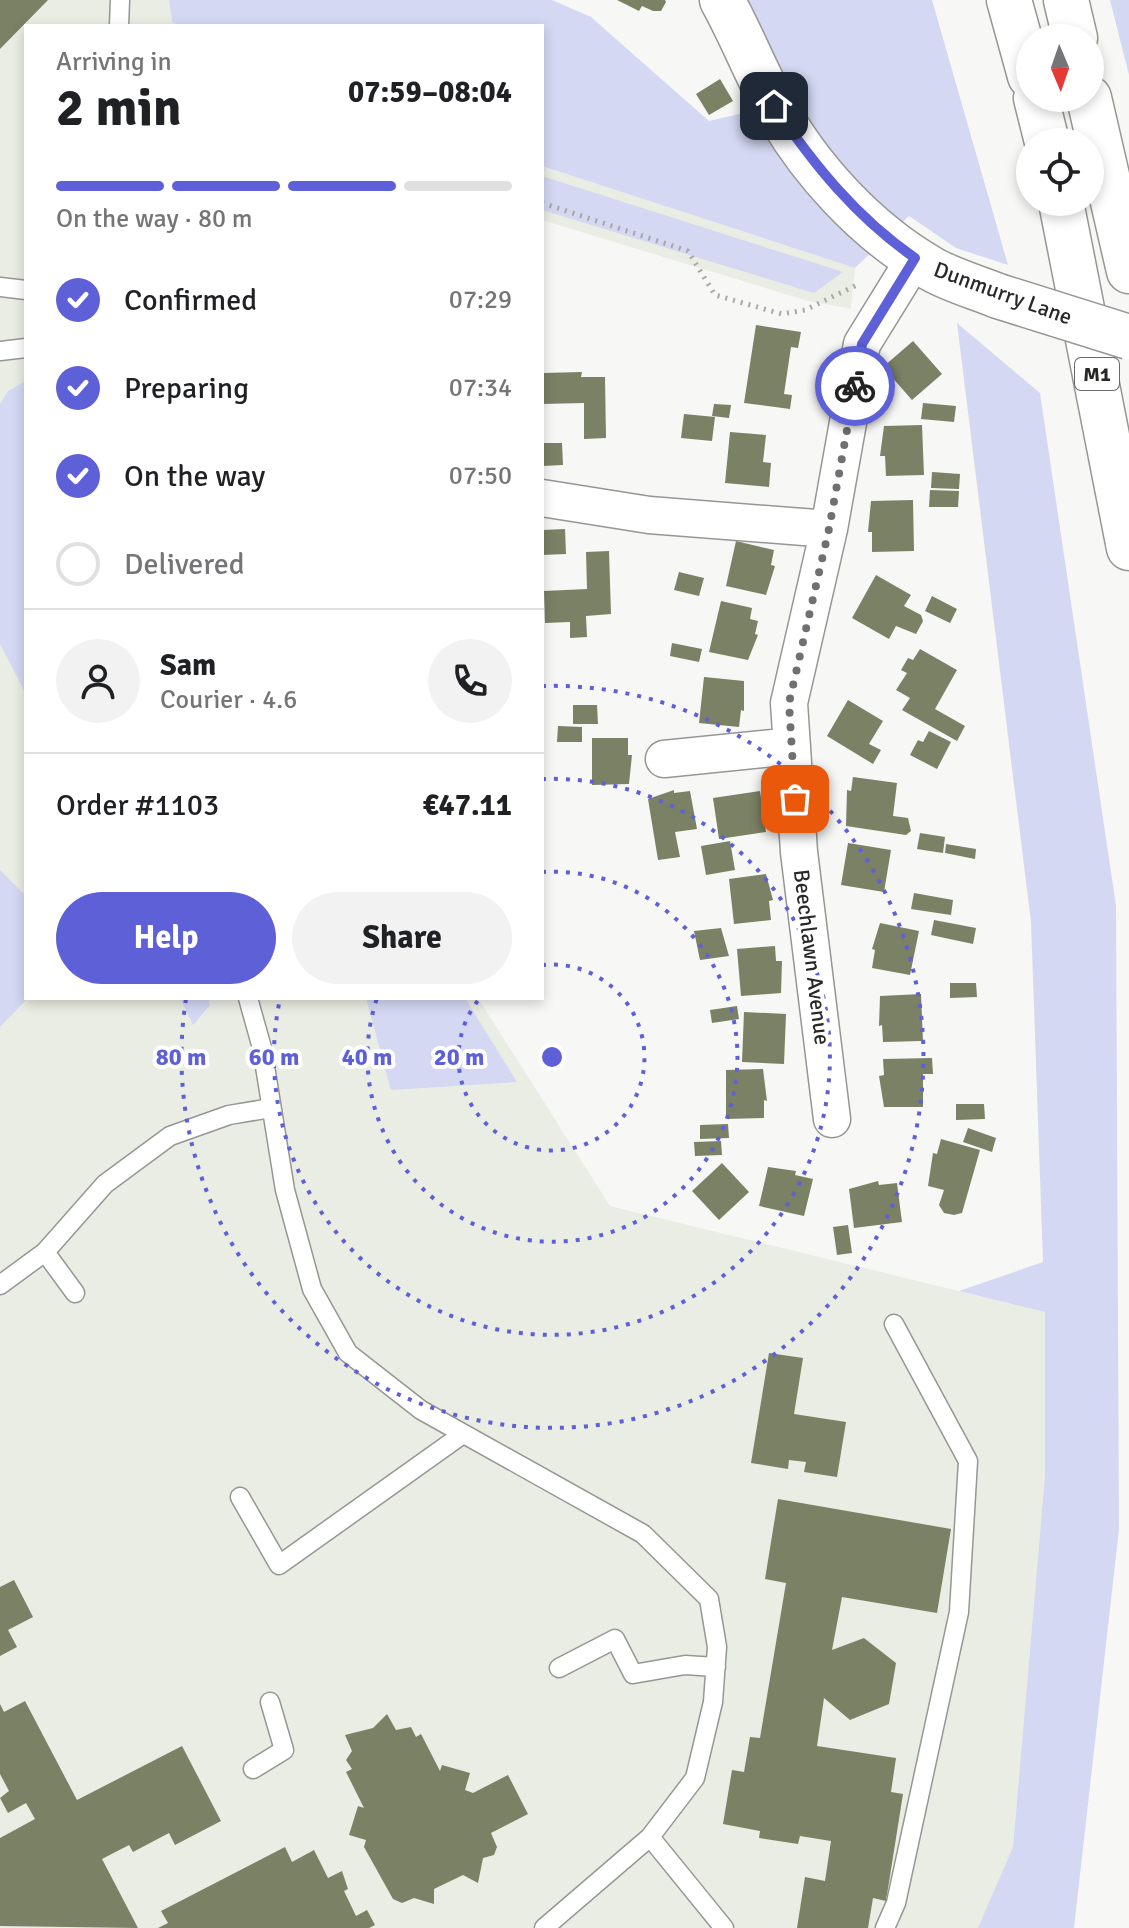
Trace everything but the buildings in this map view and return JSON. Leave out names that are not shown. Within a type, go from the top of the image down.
[{"type":"main road","name":"Dunmurry Lane","points":[[722,0],[774,106],[809,158],[882,236],[932,270],[998,296],[1129,337]]},
{"type":"main road","points":[[1009,0],[1016,25]]},
{"type":"main road","points":[[1066,0],[1072,24]]},
{"type":"main road","points":[[1092,112],[1129,271]]},
{"type":"main road","name":"M1","points":[[1064,216],[1129,548]]},
{"type":"street","name":"Beechlawn Avenue","points":[[832,1119],[799,852],[789,703],[829,529],[862,344],[915,258]]},
{"type":"street","points":[[544,498],[649,515],[829,529]]},
{"type":"street","points":[[664,759],[792,746]]},
{"type":"lane","points":[[119,24],[120,0]]},
{"type":"lane","points":[[0,287],[24,290]]},
{"type":"lane","points":[[0,351],[24,348]]},
{"type":"lane","points":[[249,1000],[262,1048],[285,1190],[312,1289],[348,1353],[421,1410],[643,1534],[709,1599],[717,1647],[716,1667],[713,1702],[695,1778],[650,1837],[544,1928]]},
{"type":"lane","points":[[0,1285],[45,1252],[105,1184],[170,1136],[229,1115],[271,1108]]},
{"type":"lane","points":[[45,1252],[75,1293]]},
{"type":"lane","points":[[885,1928],[896,1903],[959,1612],[968,1461],[894,1324]]},
{"type":"lane","points":[[240,1497],[279,1565],[463,1434]]},
{"type":"lane","points":[[559,1668],[615,1639],[633,1674],[685,1665],[716,1667]]},
{"type":"lane","points":[[253,1769],[284,1750],[270,1702]]},
{"type":"lane","points":[[650,1837],[724,1928]]},
{"type":"path","points":[[544,204],[688,251],[715,295],[782,314],[805,310],[865,281]]},
{"type":"shaded area","points":[[0,0],[169,0],[172,22],[176,24],[24,24],[24,1000],[479,1000],[610,1206],[1045,1312],[1045,1475],[1013,1847],[1001,1928],[0,1928]]},
{"type":"shaded area","points":[[169,0],[552,0],[591,17],[709,121],[774,106],[722,0],[932,0],[1008,265],[956,248],[909,216],[855,268],[544,167],[544,24],[172,22]]},
{"type":"shaded area","points":[[1110,0],[1129,0],[1129,75]]},
{"type":"shaded area","points":[[544,167],[855,268],[851,309],[808,301],[544,221]]},
{"type":"shaded area","points":[[544,177],[843,272],[814,293],[544,211]]},
{"type":"shaded area","points":[[957,323],[1040,393],[1116,906],[1119,1529],[1074,1928],[978,1928],[1013,1847],[1045,1475],[1045,1312],[959,1291],[1043,1262],[1031,922]]},
{"type":"shaded area","points":[[24,382],[24,690],[0,644],[0,404],[8,391]]},
{"type":"shaded area","points":[[0,870],[24,894],[26,1000],[0,1027]]},
{"type":"shaded area","points":[[181,1000],[209,1000],[210,1005],[193,1025]]},
{"type":"shaded area","points":[[367,1000],[466,1000],[517,1082],[391,1090]]},
{"type":"way so far","points":[[795,799],[789,703],[829,529],[855,386]]},
{"type":"route","points":[[774,106],[809,158],[851,205],[882,236],[915,258],[862,344],[855,386]]}]
